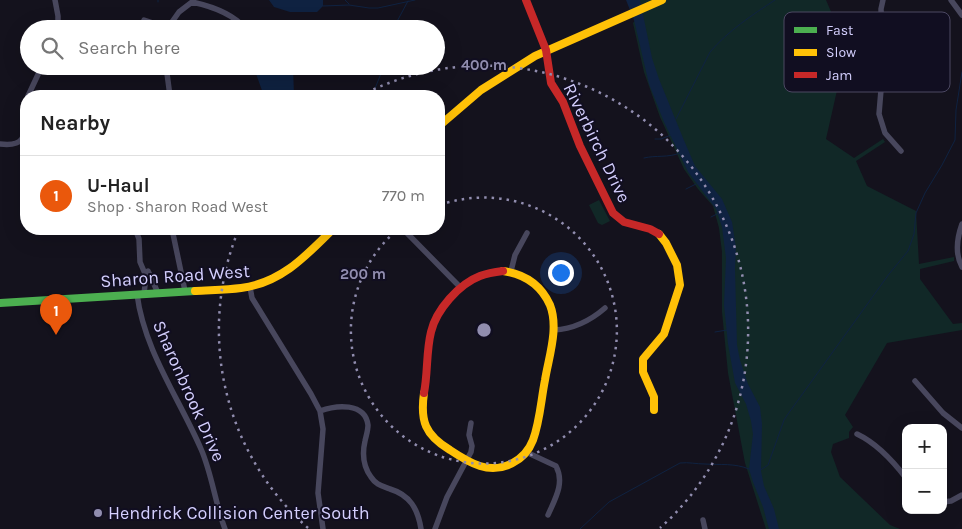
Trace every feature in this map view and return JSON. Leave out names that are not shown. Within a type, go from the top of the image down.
[{"type":"street","points":[[55,0],[58,20]]},
{"type":"street","points":[[526,0],[546,50]]},
{"type":"street","points":[[951,0],[962,15]]},
{"type":"street","points":[[445,121],[494,81],[546,50],[658,1]]},
{"type":"street","points":[[173,20],[179,12],[192,2],[238,20]]},
{"type":"street","name":"Riverbirch Drive","points":[[546,50],[551,83],[563,102],[580,146],[614,213],[620,220],[661,236],[680,270],[679,293],[665,331],[659,341],[645,355],[642,364],[643,374],[655,398],[654,410]]},
{"type":"street","points":[[31,90],[38,75]]},
{"type":"street","points":[[167,75],[169,90]]},
{"type":"street","points":[[880,92],[879,114],[885,133],[901,152]]},
{"type":"street","points":[[0,144],[14,144],[20,140]]},
{"type":"street","points":[[962,224],[958,244],[959,260],[962,267]]},
{"type":"street","points":[[511,271],[515,256],[527,233]]},
{"type":"street","points":[[138,235],[139,256],[158,293]]},
{"type":"street","points":[[173,235],[185,291]]},
{"type":"street","name":"Sharon Road West","points":[[0,303],[250,286],[267,282],[286,272],[304,258],[327,235]]},
{"type":"street","points":[[409,235],[461,288]]},
{"type":"street","points":[[511,271],[527,278],[543,292],[552,309],[554,330],[534,436],[526,452],[512,464],[500,468],[485,468],[466,460],[442,445],[432,436],[425,424],[423,411],[432,330],[443,307],[471,280],[486,273],[511,271]]},
{"type":"street","name":"Sharonbrook Drive","points":[[148,276],[140,294],[142,321],[150,345],[205,458],[225,529]]},
{"type":"street","points":[[250,286],[252,298],[320,411],[323,428],[318,493],[323,529]]},
{"type":"street","points":[[554,330],[568,329],[580,325],[605,308]]},
{"type":"street","points":[[914,381],[943,413],[962,428]]},
{"type":"street","points":[[320,411],[346,406],[357,410],[363,415],[368,426],[363,454],[368,472],[378,484],[400,493],[409,500],[417,511],[421,529]]},
{"type":"street","points":[[435,529],[472,446],[469,435],[472,423]]},
{"type":"street","points":[[857,434],[867,439],[902,474]]},
{"type":"street","points":[[526,452],[556,466],[558,470],[560,485],[548,515]]},
{"type":"street","points":[[947,502],[962,495]]},
{"type":"street","points":[[702,520],[705,529]]},
{"type":"green space","points":[[634,0],[826,0],[831,12],[784,12],[784,92],[837,92],[826,139],[854,158],[883,139],[885,142],[856,161],[867,186],[916,211],[919,264],[954,257],[954,261],[920,269],[920,279],[953,324],[962,323],[962,330],[887,343],[845,415],[853,427],[849,432],[849,438],[833,444],[831,452],[840,477],[890,525],[900,529],[766,529],[745,463],[728,373],[722,312],[722,252],[719,228],[713,206],[684,169],[660,117],[644,72],[633,23],[638,17]]},
{"type":"green space","points":[[599,200],[610,221],[602,225],[598,223],[589,205]]},
{"type":"water","points":[[269,0],[323,0],[323,6],[317,12],[290,12],[274,7]]},
{"type":"water","points":[[626,0],[640,0],[652,58],[683,138],[695,166],[722,199],[732,222],[736,248],[737,345],[748,384],[760,407],[762,424],[761,471],[764,486],[774,509],[779,529],[769,529],[749,469],[753,434],[746,404],[735,383],[728,344],[724,305],[726,258],[722,227],[716,209],[688,172],[664,122],[649,84],[634,20]]},
{"type":"water","points":[[256,75],[293,75],[294,90],[262,90]]},
{"type":"waterway","points":[[345,0],[349,4]]},
{"type":"waterway","points":[[323,6],[349,5],[378,8],[415,0]]},
{"type":"waterway","points":[[676,119],[710,52],[732,30],[775,0]]},
{"type":"waterway","points":[[398,20],[408,1]]},
{"type":"waterway","points":[[759,471],[768,465],[784,420],[788,414],[889,274],[908,251],[914,234],[916,213],[955,140],[956,110],[962,72]]},
{"type":"waterway","points":[[374,90],[380,75]]},
{"type":"waterway","points":[[655,139],[671,135]]},
{"type":"waterway","points":[[644,158],[680,153]]},
{"type":"waterway","points":[[686,189],[696,184]]},
{"type":"waterway","points":[[711,217],[719,213]]},
{"type":"waterway","points":[[715,332],[727,330]]},
{"type":"waterway","points":[[580,529],[609,502],[680,463],[733,465],[749,469]]},
{"type":"traffic: fast","points":[[0,303],[195,291]]},
{"type":"traffic: slow","points":[[445,121],[481,90],[535,56],[662,0]]},
{"type":"traffic: slow","points":[[654,410],[654,397],[643,372],[643,359],[664,334],[680,285],[677,265],[666,243],[659,234]]},
{"type":"traffic: slow","points":[[195,291],[241,288],[268,280],[292,267],[327,235]]},
{"type":"traffic: slow","points":[[424,393],[424,419],[430,433],[435,439],[468,461],[480,466],[496,468],[519,459],[529,447],[537,425],[551,352],[553,314],[550,305],[537,286],[525,278],[503,271]]},
{"type":"traffic: jam","points":[[526,0],[546,50],[551,83],[563,102],[580,146],[613,213],[624,222],[650,229],[659,234]]},
{"type":"traffic: jam","points":[[424,393],[431,332],[443,307],[457,291],[472,280],[486,274],[503,271]]},
{"type":"place","name":"U-Haul","points":[[56,335]]},
{"type":"place","name":"Hendrick Collision Center South","points":[[98,513]]}]
